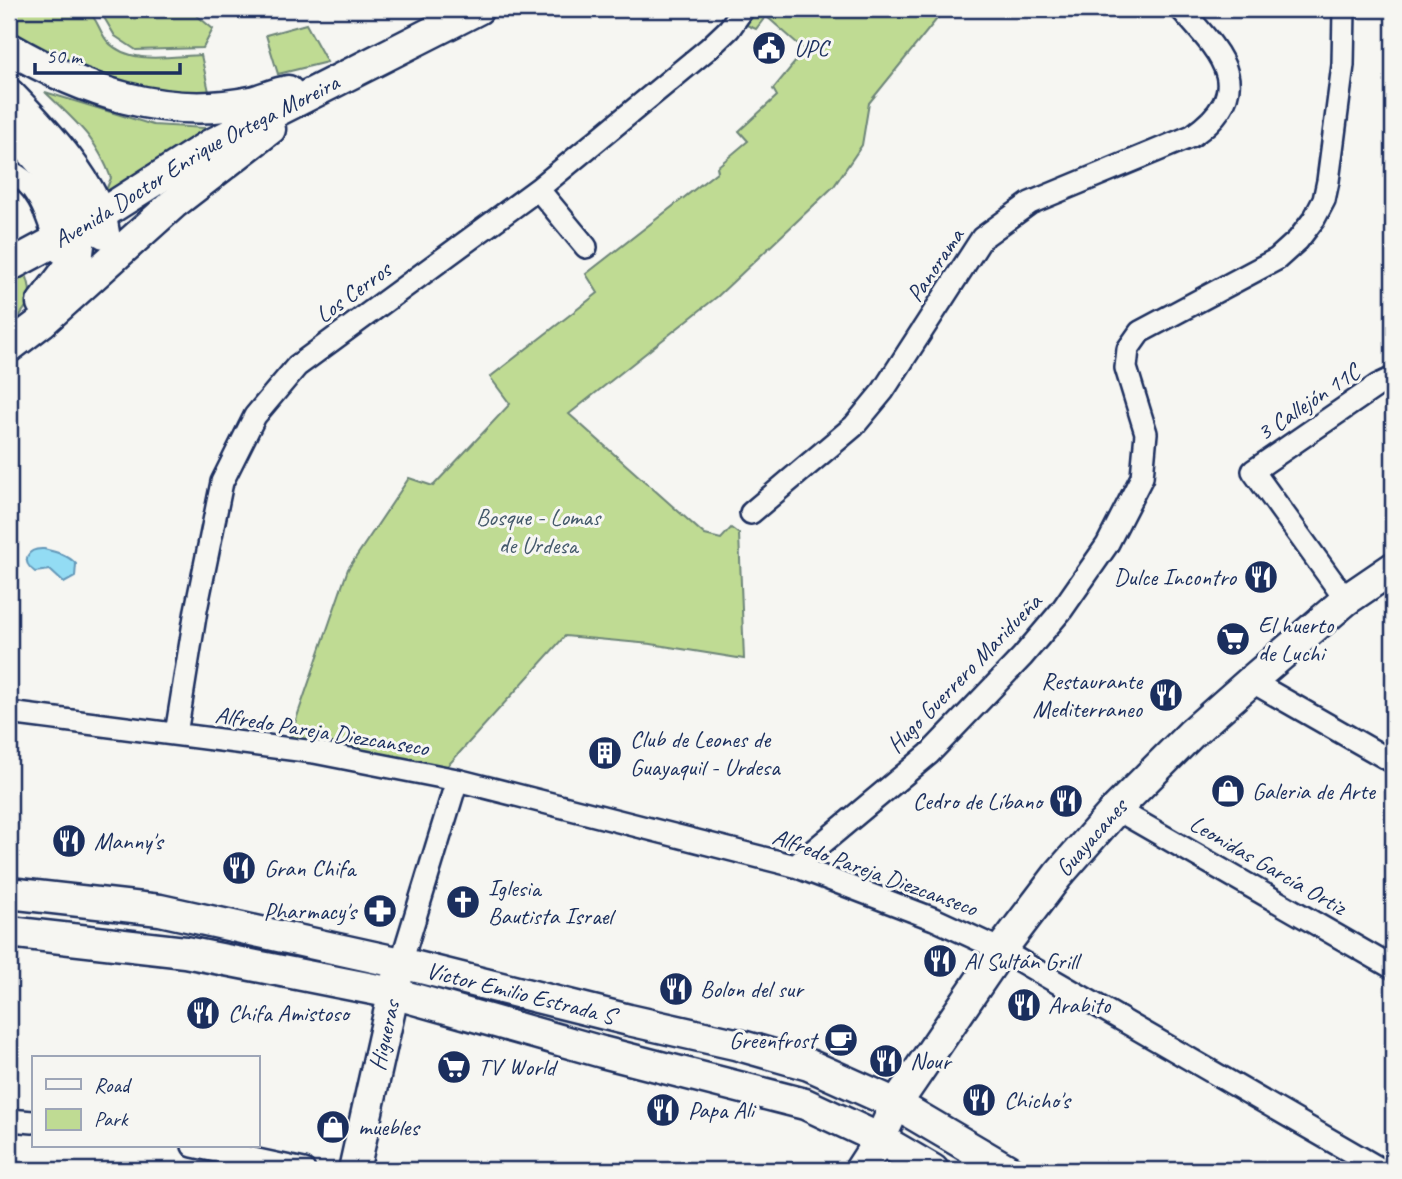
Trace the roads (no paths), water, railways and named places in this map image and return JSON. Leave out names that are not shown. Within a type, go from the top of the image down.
[{"type":"main road","points":[[9,48],[40,66],[86,86],[139,103],[197,107],[251,102],[285,91],[323,88],[478,9]]},
{"type":"main road","name":"Avenida Doctor Enrique Ortega Moreira","points":[[78,277],[93,235],[210,145],[323,88]]},
{"type":"main road","name":"Avenida Doctor Enrique Ortega Moreira","points":[[9,266],[173,204],[323,88]]},
{"type":"main road","points":[[9,93],[64,154],[93,235]]},
{"type":"main road","points":[[9,125],[54,177],[93,235]]},
{"type":"main road","points":[[9,345],[78,277],[79,248],[93,235]]},
{"type":"main road","name":"Guayacanes","points":[[860,1170],[880,1139],[896,1104],[1001,950],[1058,875],[1116,809],[1191,734],[1251,681],[1346,600],[1393,568]]},
{"type":"main road","name":"Víctor Emilio Estrada S","points":[[9,893],[160,910],[401,963],[735,1044],[809,1065],[896,1104],[1007,1170]]},
{"type":"main road","points":[[155,949],[160,910]]},
{"type":"main road","name":"Víctor Emilio Estrada S","points":[[9,932],[185,952],[393,993],[602,1052],[805,1104],[880,1139],[933,1170]]},
{"type":"main road","name":"Higueras","points":[[354,1170],[401,963]]},
{"type":"main road","points":[[602,1052],[629,1020]]},
{"type":"street","name":"Los Cerros","points":[[176,734],[196,610],[222,482],[255,416],[297,366],[538,189],[709,48],[729,29],[743,9]]},
{"type":"street","name":"Panorama","points":[[751,513],[854,426],[876,400],[982,238],[1030,203],[1192,136],[1211,122],[1224,106],[1229,92],[1225,68],[1210,41],[1181,9]]},
{"type":"street","name":"Hugo Guerrero Maridueña","points":[[794,866],[938,744],[1022,657],[1061,611],[1107,545],[1142,477],[1146,433],[1126,368],[1128,349],[1140,332],[1277,259],[1298,240],[1314,219],[1324,200],[1328,181],[1343,65],[1344,9]]},
{"type":"street","points":[[9,171],[22,178],[38,194],[93,235]]},
{"type":"street","points":[[538,189],[586,247]]},
{"type":"street","name":"3 Callejón 11C","points":[[1346,600],[1253,471],[1378,385],[1393,378]]},
{"type":"street","points":[[1251,681],[1393,762]]},
{"type":"street","name":"Alfredo Pareja Diezcanseco","points":[[9,713],[314,752],[457,780],[794,866],[941,922],[1001,950],[1382,1170]]},
{"type":"street","name":"Higueras","points":[[401,963],[457,780]]},
{"type":"street","name":"Leonidas García Ortiz","points":[[1116,809],[1393,968]]},
{"type":"street","points":[[9,1120],[32,1122]]},
{"type":"street","points":[[202,1148],[304,1170]]},
{"type":"water","points":[[44,549],[73,561],[76,564],[75,577],[64,583],[50,570],[35,572],[30,568],[27,560],[30,553]]},
{"type":"place","name":"UPC","points":[[769,48]]},
{"type":"place","name":"Dulce Incontro","points":[[1261,577]]},
{"type":"place","name":"El huerto de Luchi","points":[[1233,639]]},
{"type":"place","name":"Restaurante Mediterraneo","points":[[1166,695]]},
{"type":"place","name":"Club de Leones de Guayaquil - Urdesa","points":[[605,753]]},
{"type":"place","name":"Galeria de Arte","points":[[1228,791]]},
{"type":"place","name":"Cedro de Líbano","points":[[1066,801]]},
{"type":"place","name":"Manny's","points":[[69,841]]},
{"type":"place","name":"Gran Chifa","points":[[239,868]]},
{"type":"place","name":"Iglesia Bautista Israel","points":[[463,902]]},
{"type":"place","name":"Pharmacy's","points":[[380,911]]},
{"type":"place","name":"Al Sultán Grill","points":[[940,961]]},
{"type":"place","name":"Bolon del sur","points":[[676,989]]},
{"type":"place","name":"Arabito","points":[[1024,1005]]},
{"type":"place","name":"Chifa Amistoso","points":[[203,1013]]},
{"type":"place","name":"Greenfrost","points":[[841,1040]]},
{"type":"place","name":"Nour","points":[[886,1061]]},
{"type":"place","name":"TV World","points":[[454,1067]]},
{"type":"place","name":"Chicho's","points":[[979,1100]]},
{"type":"place","name":"Papa Ali","points":[[663,1110]]},
{"type":"place","name":"muebles","points":[[333,1127]]},
{"type":"park label","name":"Bosque - Lomas de Urdesa","points":[[538,531]]}]
